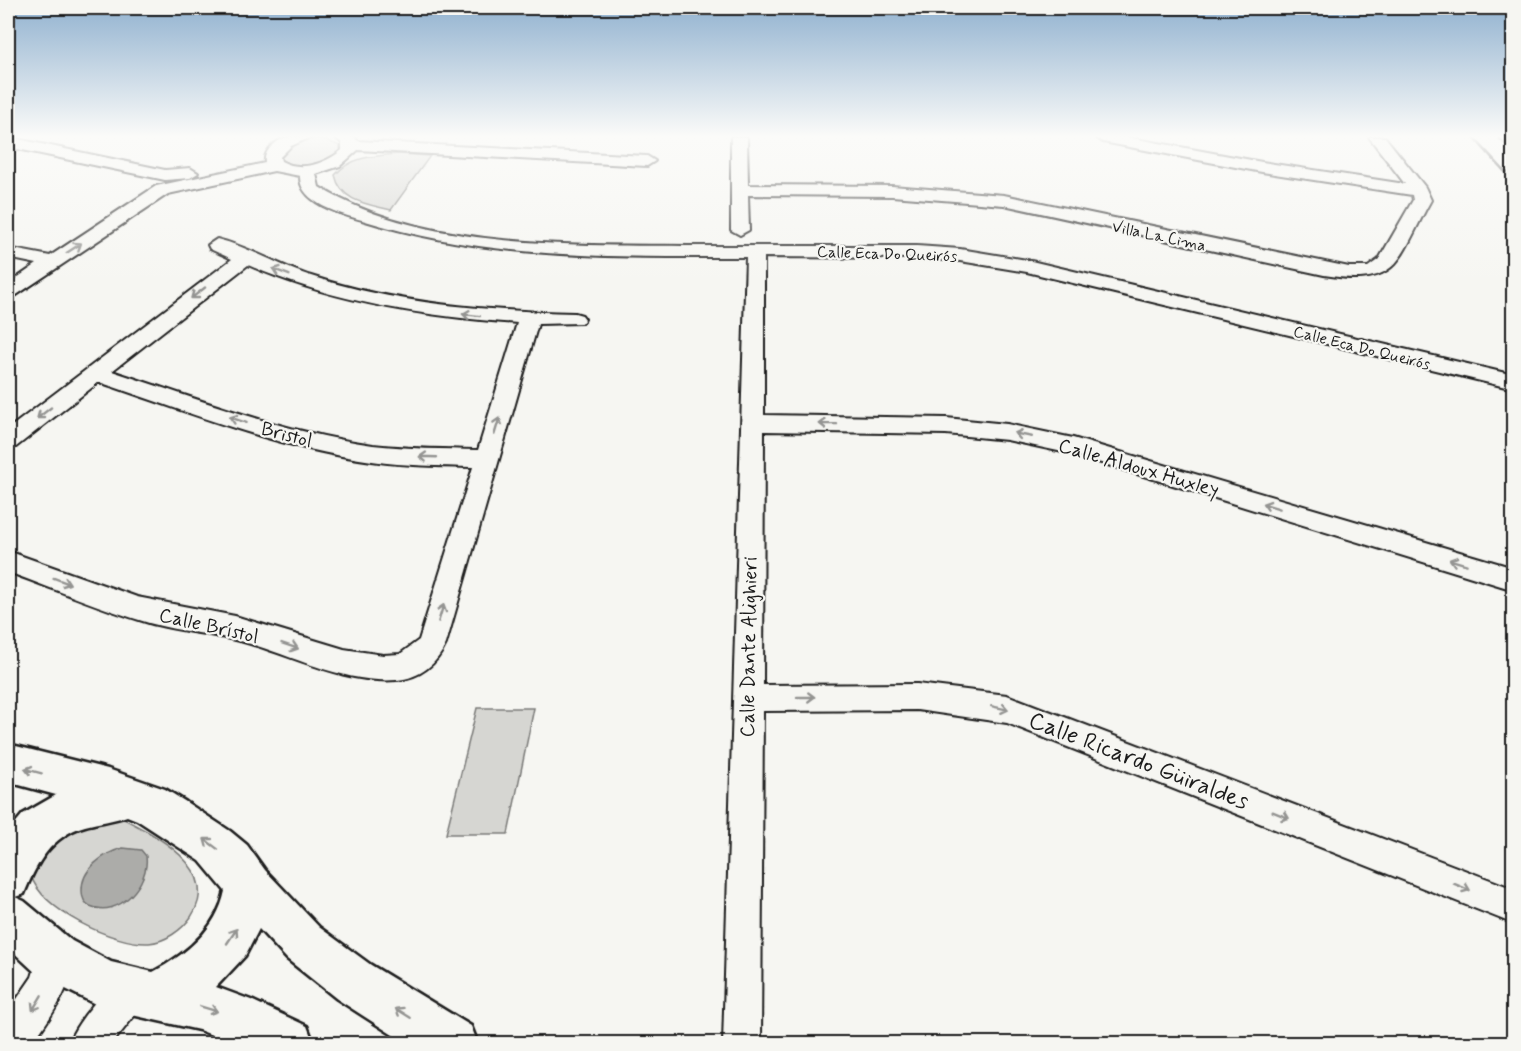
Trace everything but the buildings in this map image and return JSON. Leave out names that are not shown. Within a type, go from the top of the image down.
[{"type":"street","points":[[8,292],[162,190],[176,186]]},
{"type":"street","name":"Calle Eca Do Queirós","points":[[310,186],[312,190],[336,205],[392,224],[456,238],[546,249],[748,240],[917,252],[1007,262],[1514,382]]},
{"type":"street","points":[[740,186],[748,240]]},
{"type":"street","points":[[1387,186],[1419,191]]},
{"type":"street","points":[[1415,186],[1419,191]]},
{"type":"street","name":"Villa La Cima","points":[[740,190],[892,190],[1004,200],[1324,269],[1359,273],[1373,272],[1382,268],[1387,262],[1422,200],[1419,191]]},
{"type":"street","name":"Calle Dante Alighieri","points":[[742,1044],[752,423],[748,240]]},
{"type":"street","points":[[217,245],[317,285],[399,305],[504,319],[575,319]]},
{"type":"street","points":[[8,253],[53,262]]},
{"type":"street","points":[[8,441],[245,258]]},
{"type":"street","points":[[487,459],[529,319]]},
{"type":"street","name":"Bristol","points":[[95,373],[244,422],[334,446],[374,453],[487,459]]},
{"type":"street","name":"Calle Aldoux Huxley","points":[[752,423],[946,426],[1007,432],[1073,446],[1514,579]]},
{"type":"street","name":"Calle Brístol","points":[[8,561],[136,608],[248,631],[315,654],[385,668],[402,667],[425,655],[432,644],[487,459]]},
{"type":"street","name":"Calle Ricardo Güiraldes","points":[[748,698],[917,697],[1007,710],[1051,724],[1514,907]]},
{"type":"street","points":[[8,764],[150,804],[215,846],[303,943],[354,982],[453,1044]]},
{"type":"street","points":[[8,878],[15,858],[30,834],[51,817],[83,805],[128,796]]},
{"type":"street","points":[[87,1044],[142,995],[191,976],[216,957],[235,934],[246,909],[249,886]]},
{"type":"street","points":[[8,917],[56,958],[105,986],[234,1017],[289,1044]]},
{"type":"street","points":[[9,1044],[48,985],[56,958]]},
{"type":"shaded area","points":[[339,186],[408,186],[391,210],[356,200]]},
{"type":"shaded area","points":[[477,708],[534,708],[508,834],[446,834]]},
{"type":"shaded area","points":[[116,815],[148,832],[179,854],[191,868],[198,883],[199,899],[191,917],[178,931],[167,938],[149,943],[135,942],[99,932],[48,901],[37,888],[31,875],[31,862],[38,840]]},
{"type":"shaded area","points":[[123,848],[141,850],[146,856],[146,866],[138,887],[122,903],[112,907],[101,909],[88,905],[82,894],[85,876],[101,858]]}]
